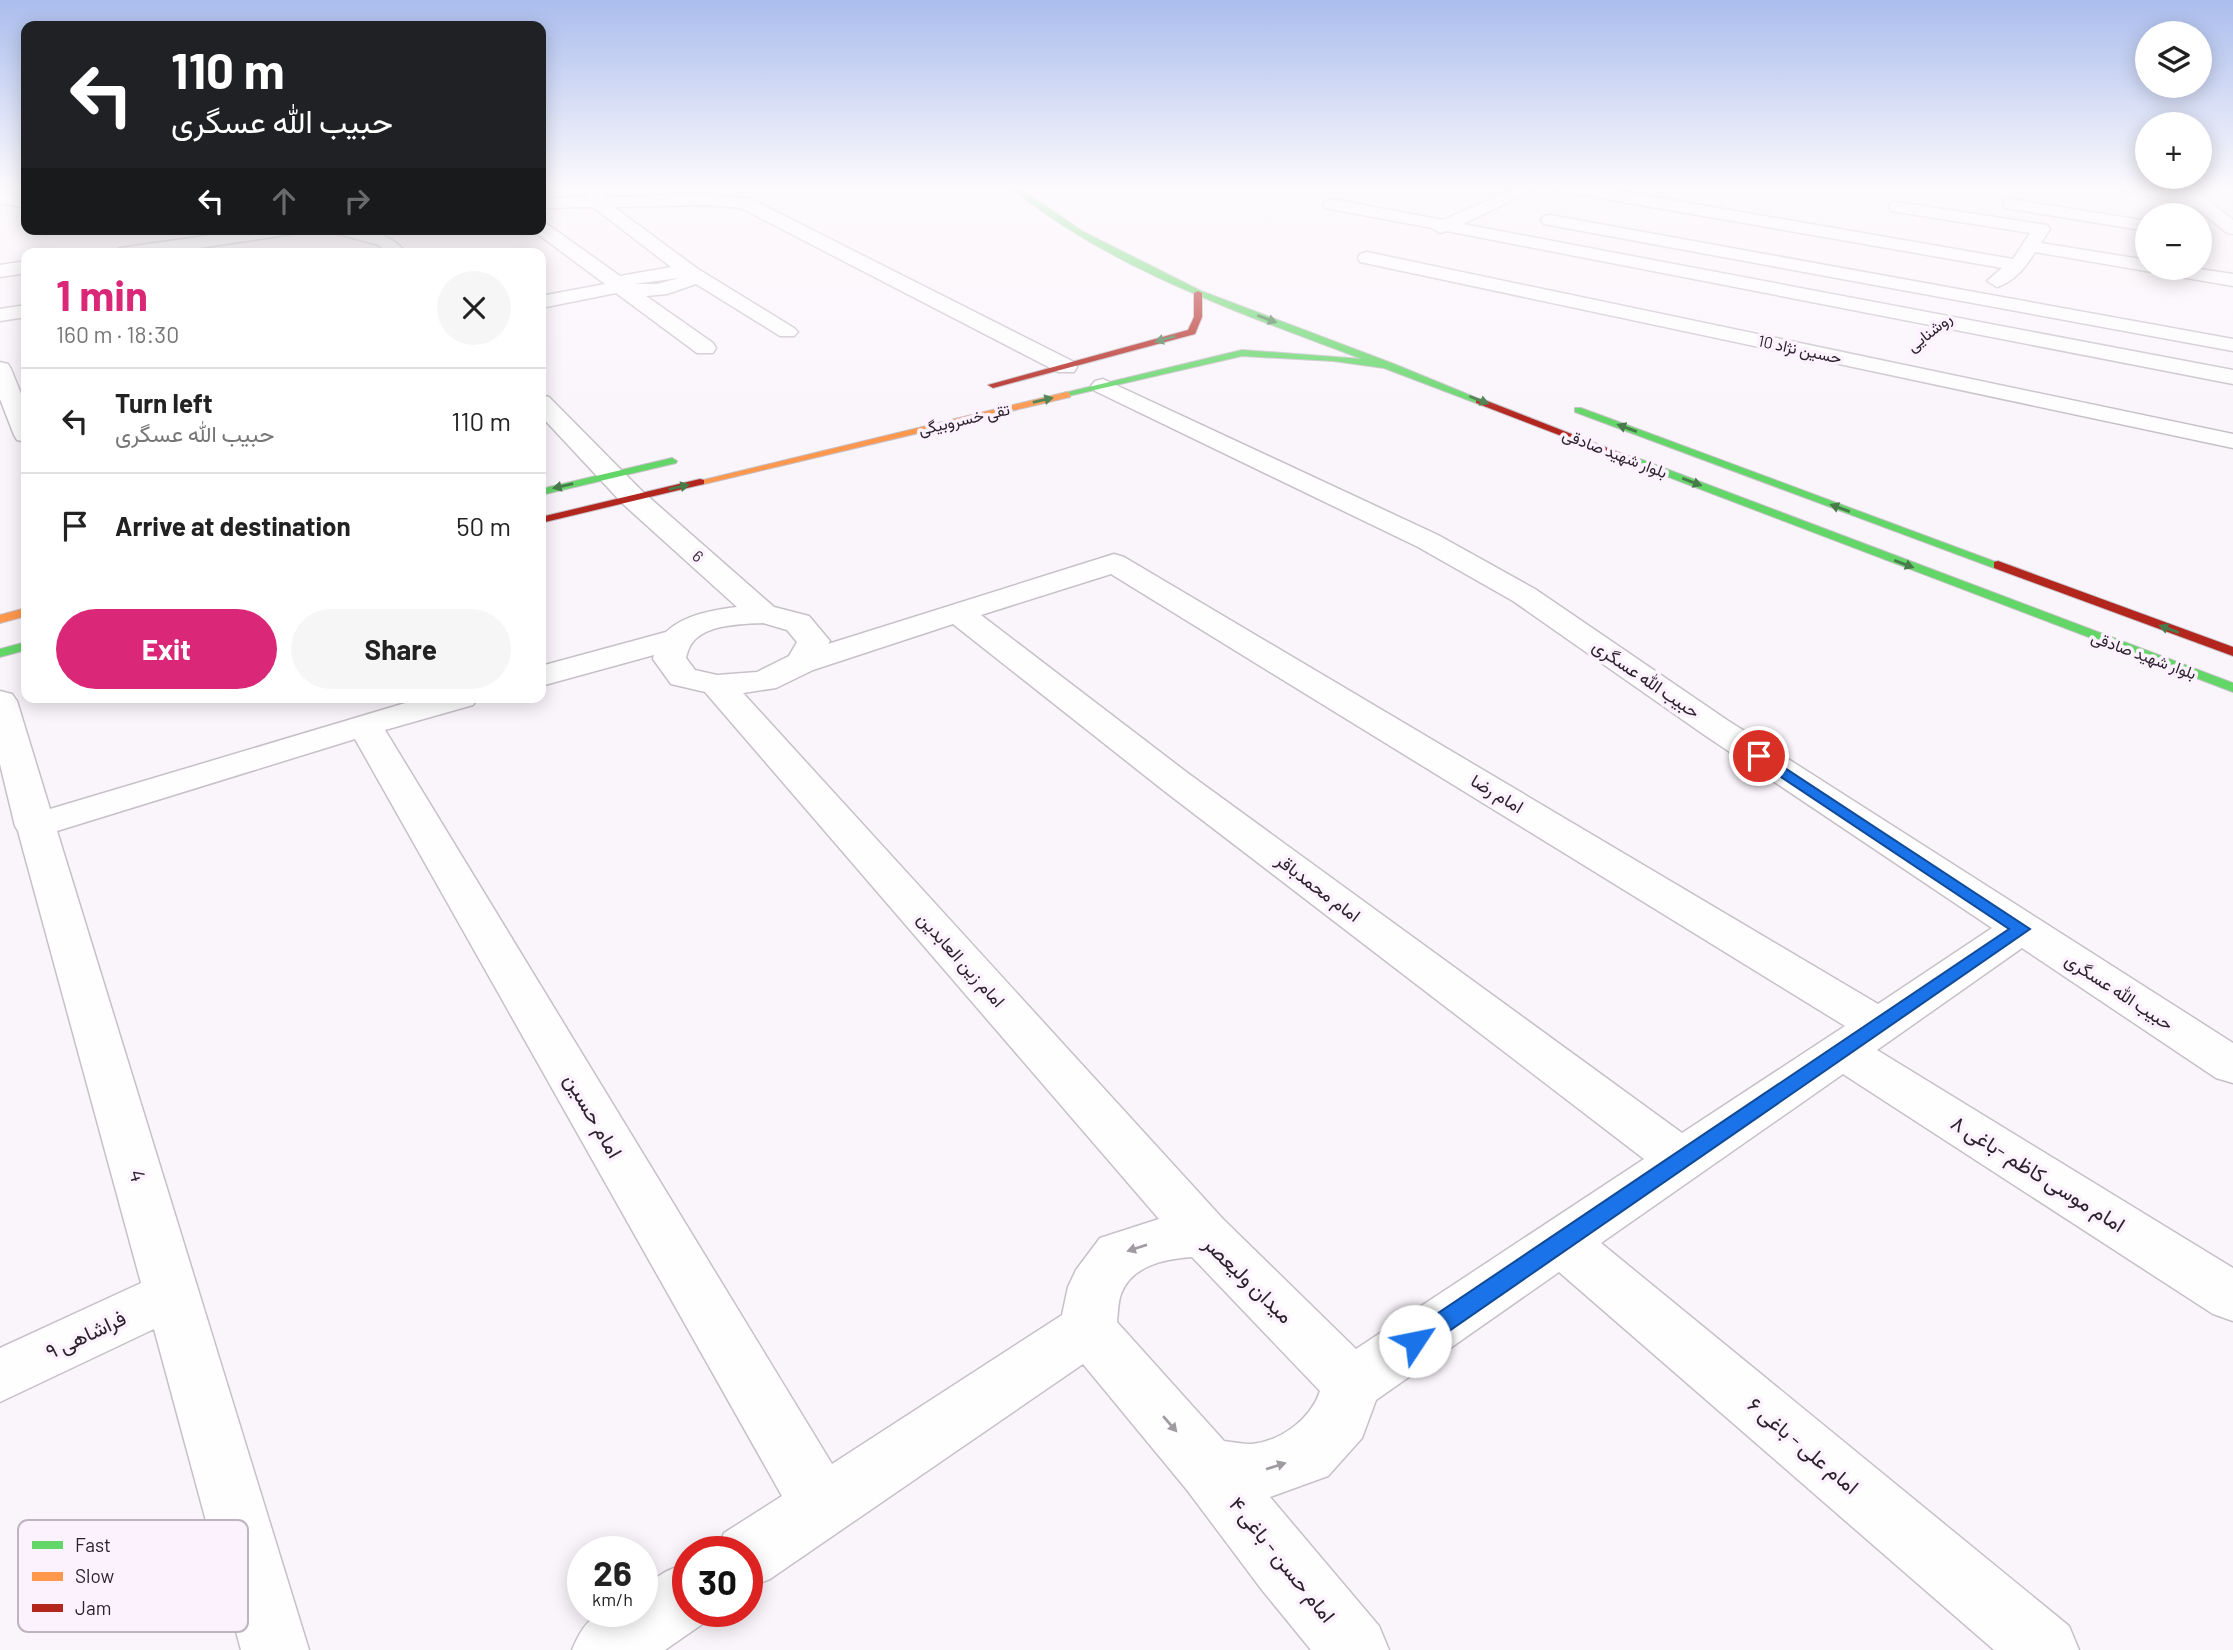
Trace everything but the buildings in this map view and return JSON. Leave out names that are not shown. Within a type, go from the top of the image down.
[{"type":"main road","name":"بلوار شهید صادقی","points":[[1135,263],[1198,293],[2001,602],[2233,688]]},
{"type":"main road","points":[[1192,332],[1198,317],[1198,293]]},
{"type":"main road","name":"تقی خسروبیگی","points":[[976,389],[1192,332],[1215,333]]},
{"type":"main road","points":[[1234,338],[1244,345],[1242,354]]},
{"type":"main road","name":"تقی خسروبیگی","points":[[546,519],[1242,354],[1332,358],[1391,366]]},
{"type":"main road","name":"بلوار شهید صادقی","points":[[1562,404],[2233,652]]},
{"type":"main road","points":[[546,491],[692,456]]},
{"type":"main road","points":[[0,619],[21,613]]},
{"type":"main road","points":[[0,653],[21,647]]},
{"type":"street","points":[[588,263],[705,348]]},
{"type":"street","points":[[679,263],[692,274],[787,332]]},
{"type":"street","points":[[862,263],[1066,367]]},
{"type":"street","name":"حسین نژاد 10","points":[[1391,263],[2233,441]]},
{"type":"street","points":[[1632,263],[2233,377]]},
{"type":"street","points":[[1783,263],[2233,345]]},
{"type":"street","points":[[2007,263],[2018,265]]},
{"type":"street","name":"روشنایی","points":[[1923,337],[2018,265]]},
{"type":"street","points":[[0,271],[21,268]]},
{"type":"street","points":[[546,301],[620,287],[675,285],[687,282],[692,274]]},
{"type":"street","points":[[1508,287],[1530,275]]},
{"type":"street","points":[[2212,277],[2233,280]]},
{"type":"street","points":[[0,315],[21,312]]},
{"type":"street","name":"روشنایی","points":[[1885,367],[1904,352]]},
{"type":"street","points":[[21,362],[0,367],[21,418]]},
{"type":"street","name":"حبیب الله عسگری","points":[[1103,386],[1428,541],[1524,595],[1715,727],[2233,1066]]},
{"type":"street","name":"6","points":[[546,407],[633,498],[763,614]]},
{"type":"street","name":"امام رضا","points":[[957,612],[1114,562],[1861,1038]]},
{"type":"street","points":[[678,639],[669,659],[683,677],[717,685],[764,681],[801,663],[957,612]]},
{"type":"street","name":"امام محمدباقر","points":[[957,612],[1176,782],[1682,1160]]},
{"type":"street","points":[[546,675],[678,639],[707,622],[734,615],[763,614],[798,622],[814,641],[801,663]]},
{"type":"street","name":"امام زین العابدین","points":[[717,685],[1204,1234]]},
{"type":"street","name":"4","points":[[0,701],[34,826],[237,1520]]},
{"type":"street","points":[[34,826],[443,703]]},
{"type":"street","name":"امام حسین","points":[[364,725],[822,1506]]},
{"type":"street","points":[[763,1545],[1088,1329],[1209,1469],[1253,1474],[1307,1456],[1341,1418],[1352,1384],[2021,929]]},
{"type":"street","name":"امام موسی کاظم -باغی ۸","points":[[1861,1038],[2233,1297]]},
{"type":"street","name":"میدان ولیعصر","points":[[1088,1329],[1095,1287],[1119,1254],[1173,1236],[1204,1234],[1352,1384]]},
{"type":"street","name":"امام علی - باغی ۶","points":[[1561,1242],[2045,1650]]},
{"type":"street","name":"فراشاهی ۹","points":[[0,1376],[172,1294]]},
{"type":"street","name":"امام حسن - باغی ۴","points":[[1209,1469],[1355,1650]]},
{"type":"street","name":"4","points":[[248,1557],[275,1650]]},
{"type":"street","points":[[626,1644],[672,1608]]},
{"type":"traffic: fast","points":[[1138,263],[1198,293],[1479,401]]},
{"type":"traffic: fast","points":[[1067,395],[1242,353],[1333,358],[1391,366]]},
{"type":"traffic: fast","points":[[1578,410],[1998,565]]},
{"type":"traffic: fast","points":[[1628,458],[2233,688]]},
{"type":"traffic: fast","points":[[546,491],[672,461]]},
{"type":"traffic: fast","points":[[0,653],[21,647]]},
{"type":"traffic: slow","points":[[700,482],[1067,395]]},
{"type":"traffic: slow","points":[[0,619],[21,613]]},
{"type":"traffic: jam","points":[[993,385],[1192,332],[1198,317],[1198,293]]},
{"type":"traffic: jam","points":[[1479,401],[1628,458]]},
{"type":"traffic: jam","points":[[546,519],[700,482]]},
{"type":"traffic: jam","points":[[1998,565],[2233,652]]},
{"type":"route","points":[[1415,1341],[2021,929],[1759,756]]}]
